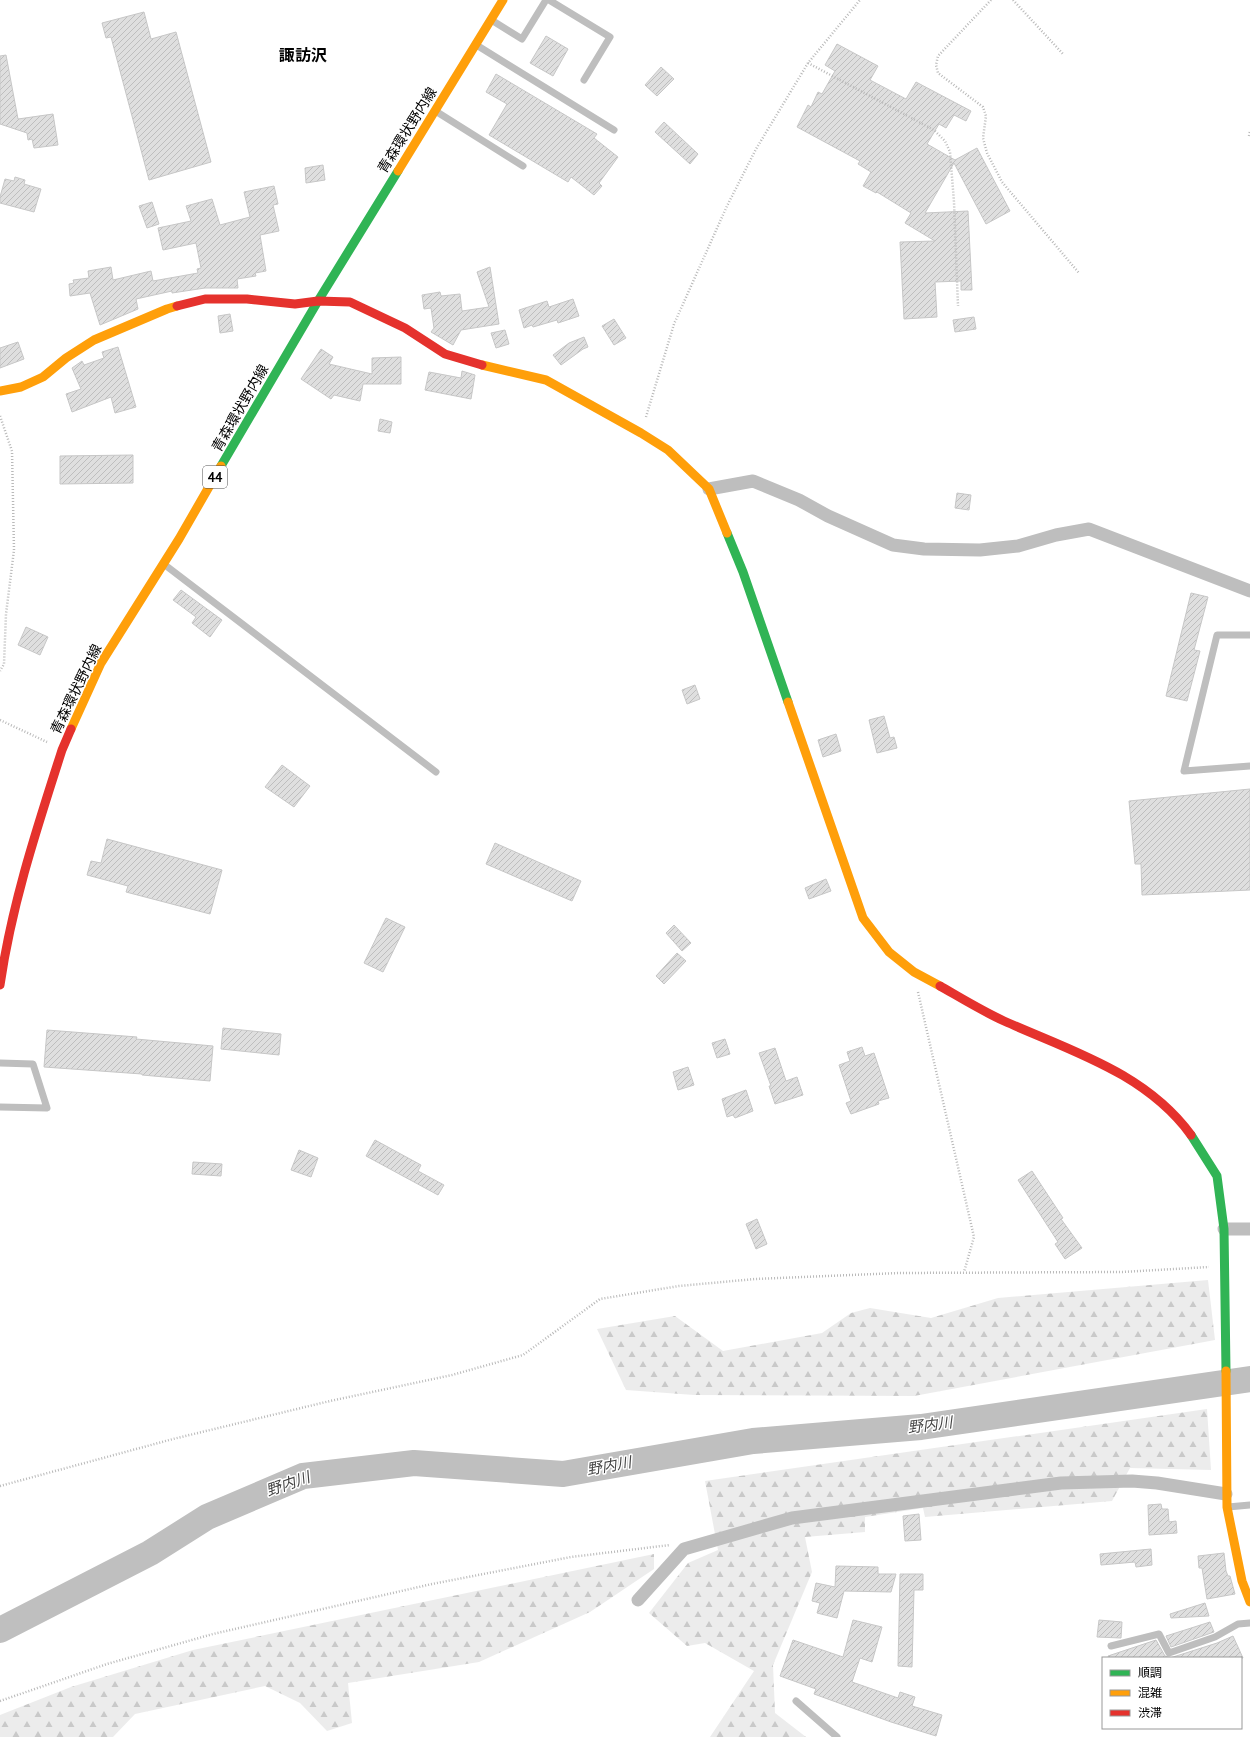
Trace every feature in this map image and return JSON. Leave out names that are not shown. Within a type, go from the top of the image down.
[{"type":"street","name":"青森環状野内線","points":[[0,985],[3,950],[20,884],[62,750],[101,663],[164,564],[318,301],[503,0]]},
{"type":"street","points":[[0,391],[21,387],[44,377],[66,358],[94,340],[167,309],[205,299],[247,299],[294,304],[318,301],[350,302],[404,328],[444,354],[494,369],[546,380],[641,433],[668,450],[709,489],[743,572],[863,918],[889,952],[914,972],[1002,1020],[1104,1064],[1141,1086],[1165,1105],[1182,1123],[1218,1176],[1224,1229],[1225,1266],[1226,1494],[1227,1507],[1242,1581],[1250,1602]]},
{"type":"street","points":[[709,489],[753,481],[799,500],[828,516],[893,545],[924,549],[980,550],[1018,546],[1056,535],[1089,529],[1250,591]]},
{"type":"street","points":[[1224,1229],[1250,1229]]},
{"type":"street","points":[[638,1600],[684,1549],[742,1531],[792,1518],[1061,1483],[1132,1481],[1157,1483],[1226,1494]]},
{"type":"lane","points":[[491,19],[522,38],[546,0]]},
{"type":"lane","points":[[549,0],[610,38],[584,80]]},
{"type":"lane","points":[[476,45],[614,130]]},
{"type":"lane","points":[[435,110],[523,166]]},
{"type":"lane","points":[[164,564],[436,772]]},
{"type":"lane","points":[[1250,635],[1217,635],[1184,771],[1250,766]]},
{"type":"lane","points":[[0,1063],[33,1064],[47,1108],[0,1107]]},
{"type":"lane","points":[[1227,1507],[1250,1505]]},
{"type":"lane","points":[[1111,1646],[1159,1634],[1170,1653],[1215,1637],[1238,1624],[1250,1623]]},
{"type":"lane","points":[[796,1701],[837,1737]]},
{"type":"path","points":[[641,433],[674,324],[727,206],[756,149],[808,63],[860,0]]},
{"type":"path","points":[[991,0],[938,56],[936,65],[938,73],[983,107],[986,116],[983,138],[987,153],[1002,182],[1079,273]]},
{"type":"path","points":[[1013,0],[1064,55]]},
{"type":"path","points":[[808,63],[934,130],[945,141],[950,152],[954,202],[958,306]]},
{"type":"path","points":[[1249,136],[1250,132]]},
{"type":"path","points":[[0,416],[12,451],[14,550],[6,614],[4,664],[0,671]]},
{"type":"path","points":[[0,720],[62,750]]},
{"type":"path","points":[[914,972],[974,1237],[964,1272]]},
{"type":"path","points":[[0,1486],[173,1440],[330,1401],[452,1375],[522,1355],[600,1299],[679,1286],[755,1280],[898,1273],[1122,1272],[1225,1266]]},
{"type":"path","points":[[0,1701],[107,1664],[213,1634],[432,1584],[571,1557],[668,1545],[684,1549]]},
{"type":"green space","points":[[1208,1280],[1215,1340],[914,1396],[694,1395],[626,1390],[597,1329],[675,1316],[723,1351],[822,1333],[851,1313],[870,1308],[931,1318],[998,1298]]},
{"type":"green space","points":[[1207,1409],[1211,1470],[1130,1468],[1112,1501],[925,1517],[923,1508],[865,1517],[865,1532],[805,1537],[812,1572],[773,1665],[775,1713],[806,1737],[710,1737],[754,1671],[705,1643],[687,1646],[649,1613],[688,1563],[718,1550],[705,1481]]},
{"type":"green space","points":[[654,1554],[654,1569],[590,1612],[479,1662],[348,1683],[352,1723],[327,1731],[300,1703],[265,1686],[135,1714],[113,1737],[0,1737],[0,1715],[71,1687],[193,1650]]},
{"type":"building","points":[[144,12],[151,39],[176,32],[211,162],[149,180],[111,37],[106,38],[102,23]]},
{"type":"building","points":[[546,36],[568,49],[553,76],[530,63]]},
{"type":"building","points":[[837,44],[878,66],[870,80],[906,99],[916,82],[971,111],[966,121],[954,115],[946,128],[939,124],[927,144],[955,160],[977,148],[1010,211],[986,224],[954,163],[925,213],[968,211],[972,290],[961,290],[961,281],[935,282],[937,317],[904,319],[900,242],[935,241],[905,223],[911,213],[877,192],[876,193],[863,186],[871,172],[858,164],[860,161],[797,127],[808,105],[811,107],[818,92],[822,94],[835,71],[825,65]]},
{"type":"building","points":[[6,55],[18,119],[53,114],[58,145],[34,148],[32,139],[28,140],[27,133],[0,124],[0,56]]},
{"type":"building","points":[[661,67],[674,79],[657,96],[645,85]]},
{"type":"building","points":[[496,74],[597,134],[594,138],[618,157],[599,183],[602,186],[594,195],[571,177],[568,182],[489,135],[507,104],[486,92]]},
{"type":"building","points":[[664,122],[698,154],[690,164],[655,132]]},
{"type":"building","points":[[323,165],[325,180],[306,183],[305,168]]},
{"type":"building","points":[[15,177],[25,180],[24,184],[41,189],[34,212],[0,203],[0,197],[5,179],[14,181]]},
{"type":"building","points":[[274,186],[278,204],[273,205],[279,231],[260,235],[266,271],[255,273],[256,276],[237,279],[238,288],[205,288],[172,293],[172,291],[136,299],[138,309],[100,325],[90,293],[70,296],[69,284],[74,283],[73,280],[89,278],[88,271],[111,267],[113,280],[151,271],[153,281],[198,273],[197,269],[201,268],[196,243],[163,250],[158,228],[191,221],[186,206],[212,199],[220,225],[250,217],[244,192]]},
{"type":"building","points":[[152,202],[159,224],[147,228],[139,206]]},
{"type":"building","points":[[490,267],[499,324],[461,330],[453,345],[431,332],[434,328],[431,308],[424,309],[422,295],[440,292],[441,296],[460,294],[462,311],[489,307],[477,272]]},
{"type":"building","points":[[573,299],[579,316],[558,323],[557,320],[524,328],[519,310],[547,301],[549,307]]},
{"type":"building","points":[[230,314],[233,331],[220,333],[218,316]]},
{"type":"building","points":[[974,317],[976,329],[955,332],[953,320]]},
{"type":"building","points":[[614,319],[626,338],[614,345],[602,326]]},
{"type":"building","points":[[505,330],[509,344],[496,348],[491,333]]},
{"type":"building","points":[[584,337],[588,347],[561,365],[553,355],[569,343]]},
{"type":"building","points":[[18,342],[24,359],[0,368],[0,348]]},
{"type":"building","points":[[118,347],[136,407],[115,413],[111,397],[72,412],[66,394],[81,389],[72,368],[82,361],[84,365],[104,358],[102,352]]},
{"type":"building","points":[[321,349],[333,357],[329,364],[372,374],[372,358],[401,357],[401,384],[363,384],[360,401],[334,395],[331,399],[301,379]]},
{"type":"building","points":[[462,371],[475,375],[471,399],[425,390],[429,372],[461,378]]},
{"type":"building","points":[[380,419],[392,422],[390,433],[378,431]]},
{"type":"building","points":[[133,455],[133,483],[60,484],[60,456]]},
{"type":"building","points":[[957,493],[971,495],[969,510],[955,508]]},
{"type":"building","points":[[181,590],[222,620],[210,637],[192,623],[196,617],[173,600]]},
{"type":"building","points":[[1191,593],[1208,597],[1194,650],[1200,651],[1187,701],[1166,696]]},
{"type":"building","points":[[26,627],[48,637],[40,655],[18,645]]},
{"type":"building","points":[[695,685],[700,699],[687,704],[682,690]]},
{"type":"building","points":[[884,716],[890,738],[894,737],[897,748],[877,753],[869,720]]},
{"type":"building","points":[[836,734],[841,751],[823,757],[818,740]]},
{"type":"building","points":[[282,765],[310,786],[294,807],[265,787]]},
{"type":"building","points":[[1250,789],[1250,890],[1142,895],[1141,864],[1135,864],[1129,801]]},
{"type":"building","points":[[107,839],[222,870],[210,914],[126,892],[128,886],[87,875],[91,861],[101,863]]},
{"type":"building","points":[[495,843],[581,881],[572,901],[486,864]]},
{"type":"building","points":[[826,879],[831,891],[809,899],[805,888]]},
{"type":"building","points":[[386,918],[405,927],[383,972],[364,963]]},
{"type":"building","points":[[674,925],[691,943],[682,951],[666,933]]},
{"type":"building","points":[[677,953],[686,961],[664,984],[656,976]]},
{"type":"building","points":[[223,1028],[281,1034],[279,1055],[221,1049]]},
{"type":"building","points":[[47,1030],[137,1037],[136,1039],[213,1046],[210,1081],[142,1074],[44,1067]]},
{"type":"building","points":[[725,1039],[730,1054],[717,1058],[712,1043]]},
{"type":"building","points":[[862,1047],[865,1056],[874,1053],[889,1098],[878,1101],[879,1104],[851,1114],[846,1103],[851,1101],[839,1065],[850,1061],[847,1052]]},
{"type":"building","points":[[775,1048],[786,1081],[797,1077],[803,1095],[775,1104],[769,1086],[771,1086],[759,1053]]},
{"type":"building","points":[[688,1067],[694,1085],[678,1090],[673,1072]]},
{"type":"building","points":[[746,1090],[753,1111],[735,1118],[733,1115],[727,1117],[722,1099]]},
{"type":"building","points":[[375,1140],[421,1165],[418,1171],[444,1185],[438,1195],[366,1156]]},
{"type":"building","points":[[299,1150],[318,1158],[311,1177],[291,1170]]},
{"type":"building","points":[[193,1162],[222,1164],[221,1176],[192,1174]]},
{"type":"building","points":[[1032,1171],[1063,1218],[1061,1219],[1082,1248],[1065,1259],[1055,1244],[1058,1242],[1018,1180]]},
{"type":"building","points":[[757,1219],[767,1244],[756,1249],[746,1224]]},
{"type":"building","points":[[1161,1504],[1162,1509],[1168,1509],[1169,1522],[1176,1521],[1177,1533],[1149,1535],[1148,1505]]},
{"type":"building","points":[[919,1514],[921,1540],[905,1541],[903,1516]]},
{"type":"building","points":[[1151,1549],[1152,1565],[1136,1567],[1135,1562],[1101,1565],[1100,1554]]},
{"type":"building","points":[[1224,1553],[1226,1571],[1228,1576],[1230,1576],[1235,1594],[1207,1599],[1202,1568],[1199,1568],[1198,1556]]},
{"type":"building","points":[[836,1566],[878,1567],[878,1574],[896,1574],[891,1592],[844,1591],[837,1618],[817,1613],[820,1603],[812,1601],[816,1583],[835,1587]]},
{"type":"building","points":[[900,1574],[923,1574],[923,1590],[914,1590],[912,1667],[898,1666]]},
{"type":"building","points":[[1205,1603],[1209,1616],[1171,1618],[1170,1614]]},
{"type":"building","points":[[853,1620],[882,1627],[872,1662],[860,1658],[852,1682],[898,1698],[900,1692],[915,1697],[912,1706],[942,1715],[936,1736],[891,1722],[814,1694],[816,1689],[780,1676],[793,1640],[843,1657]]},
{"type":"building","points":[[1099,1620],[1122,1622],[1121,1638],[1097,1637]]},
{"type":"building","points":[[1210,1622],[1214,1632],[1171,1647],[1166,1636]]},
{"type":"building","points":[[1233,1636],[1243,1658],[1173,1657],[1217,1643]]},
{"type":"building","points":[[1156,1640],[1165,1656],[1168,1657],[1108,1656]]},
{"type":"waterway","name":"野内川","points":[[0,1630],[150,1553],[207,1517],[303,1476],[414,1463],[563,1474],[753,1441],[921,1427],[1250,1379]]},
{"type":"traffic: fast","points":[[221,466],[318,301],[398,171]]},
{"type":"traffic: fast","points":[[727,533],[743,572],[788,702]]},
{"type":"traffic: fast","points":[[1191,1135],[1217,1176],[1224,1229],[1226,1371]]},
{"type":"traffic: slow","points":[[398,171],[503,0]]},
{"type":"traffic: slow","points":[[0,391],[21,387],[43,377],[66,358],[94,340],[177,306]]},
{"type":"traffic: slow","points":[[482,365],[546,380],[641,433],[668,450],[709,489],[727,533]]},
{"type":"traffic: slow","points":[[71,729],[101,663],[179,539],[221,466]]},
{"type":"traffic: slow","points":[[788,702],[863,918],[889,952],[914,972],[940,986]]},
{"type":"traffic: slow","points":[[1226,1371],[1227,1507],[1242,1581],[1250,1602]]},
{"type":"traffic: jam","points":[[177,306],[205,299],[247,299],[295,304],[318,301],[350,302],[405,328],[445,354],[482,365]]},
{"type":"traffic: jam","points":[[0,985],[11,925],[26,866],[62,750],[71,729]]},
{"type":"traffic: jam","points":[[940,986],[1004,1021],[1081,1054],[1130,1080],[1152,1095],[1173,1114],[1191,1135]]},
{"type":"district","name":"諏訪沢","points":[[303,55]]}]
